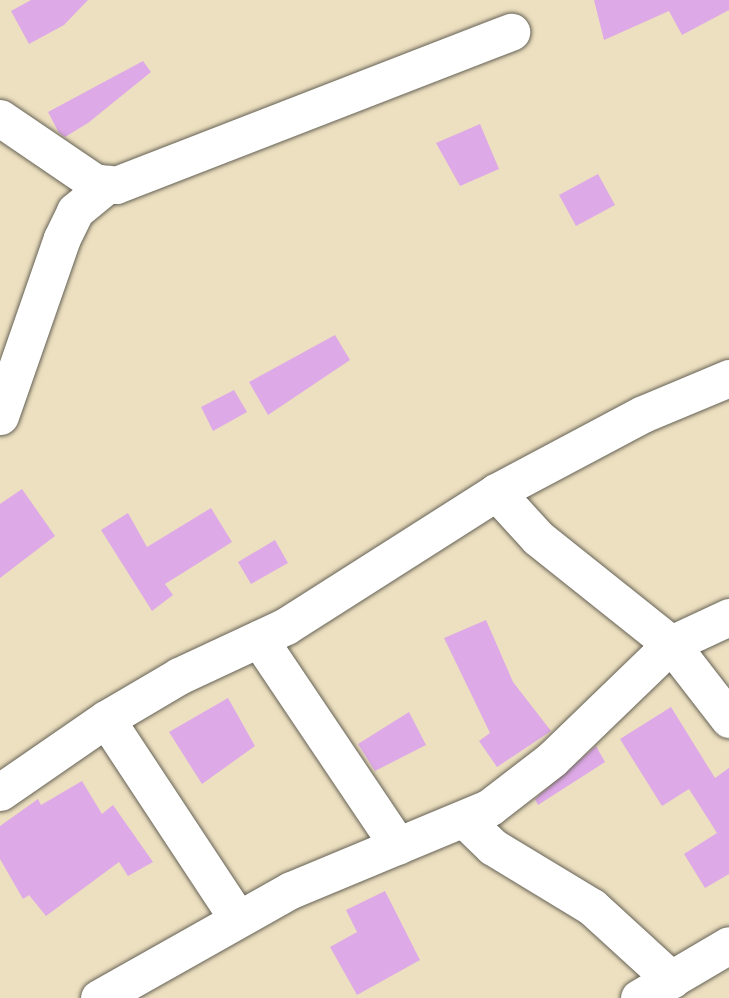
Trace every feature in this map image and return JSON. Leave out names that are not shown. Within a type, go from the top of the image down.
[{"type":"street","points":[[0,118],[94,183],[108,184],[145,176],[511,32]]},
{"type":"street","points":[[0,416],[62,238],[75,211],[108,184]]},
{"type":"street","points":[[0,792],[106,719],[259,639],[496,492],[643,414],[729,378]]},
{"type":"street","points":[[496,492],[538,538],[670,644],[729,719]]},
{"type":"street","points":[[99,998],[237,918],[398,846],[466,821],[552,759],[670,644],[729,617]]},
{"type":"street","points":[[259,639],[398,846]]},
{"type":"street","points":[[106,719],[237,918]]},
{"type":"street","points":[[466,821],[493,847],[592,907],[672,980]]},
{"type":"street","points":[[639,998],[729,945]]},
{"type":"building","points":[[31,0],[88,0],[64,25],[29,44],[11,11]]},
{"type":"building","points":[[594,0],[729,0],[729,10],[682,35],[669,11],[604,40]]},
{"type":"building","points":[[143,61],[151,72],[88,123],[65,137],[59,133],[48,112]]},
{"type":"building","points":[[480,124],[499,169],[460,186],[436,143]]},
{"type":"building","points":[[598,174],[615,205],[576,226],[559,195]]},
{"type":"building","points":[[335,335],[350,360],[268,415],[249,382]]},
{"type":"building","points":[[234,390],[247,412],[213,431],[201,407]]},
{"type":"building","points":[[22,489],[55,536],[0,578],[0,504]]},
{"type":"building","points":[[211,508],[232,542],[165,584],[173,595],[152,611],[101,530],[128,513],[147,547]]},
{"type":"building","points":[[275,540],[288,563],[251,584],[238,562]]},
{"type":"building","points":[[486,620],[513,682],[551,731],[497,767],[479,741],[490,733],[444,638]]},
{"type":"building","points":[[228,698],[255,746],[202,784],[169,732]]},
{"type":"building","points":[[671,707],[715,778],[729,768],[729,874],[705,888],[684,854],[717,833],[689,789],[662,806],[620,739]]},
{"type":"building","points":[[409,712],[426,745],[375,771],[358,744]]},
{"type":"building","points":[[596,746],[605,762],[538,805],[535,799]]},
{"type":"building","points":[[82,781],[102,814],[113,805],[153,862],[128,876],[119,862],[46,916],[29,895],[23,899],[0,859],[0,826],[38,799],[41,805]]},
{"type":"building","points":[[385,891],[420,960],[357,995],[330,947],[357,932],[346,910]]}]
